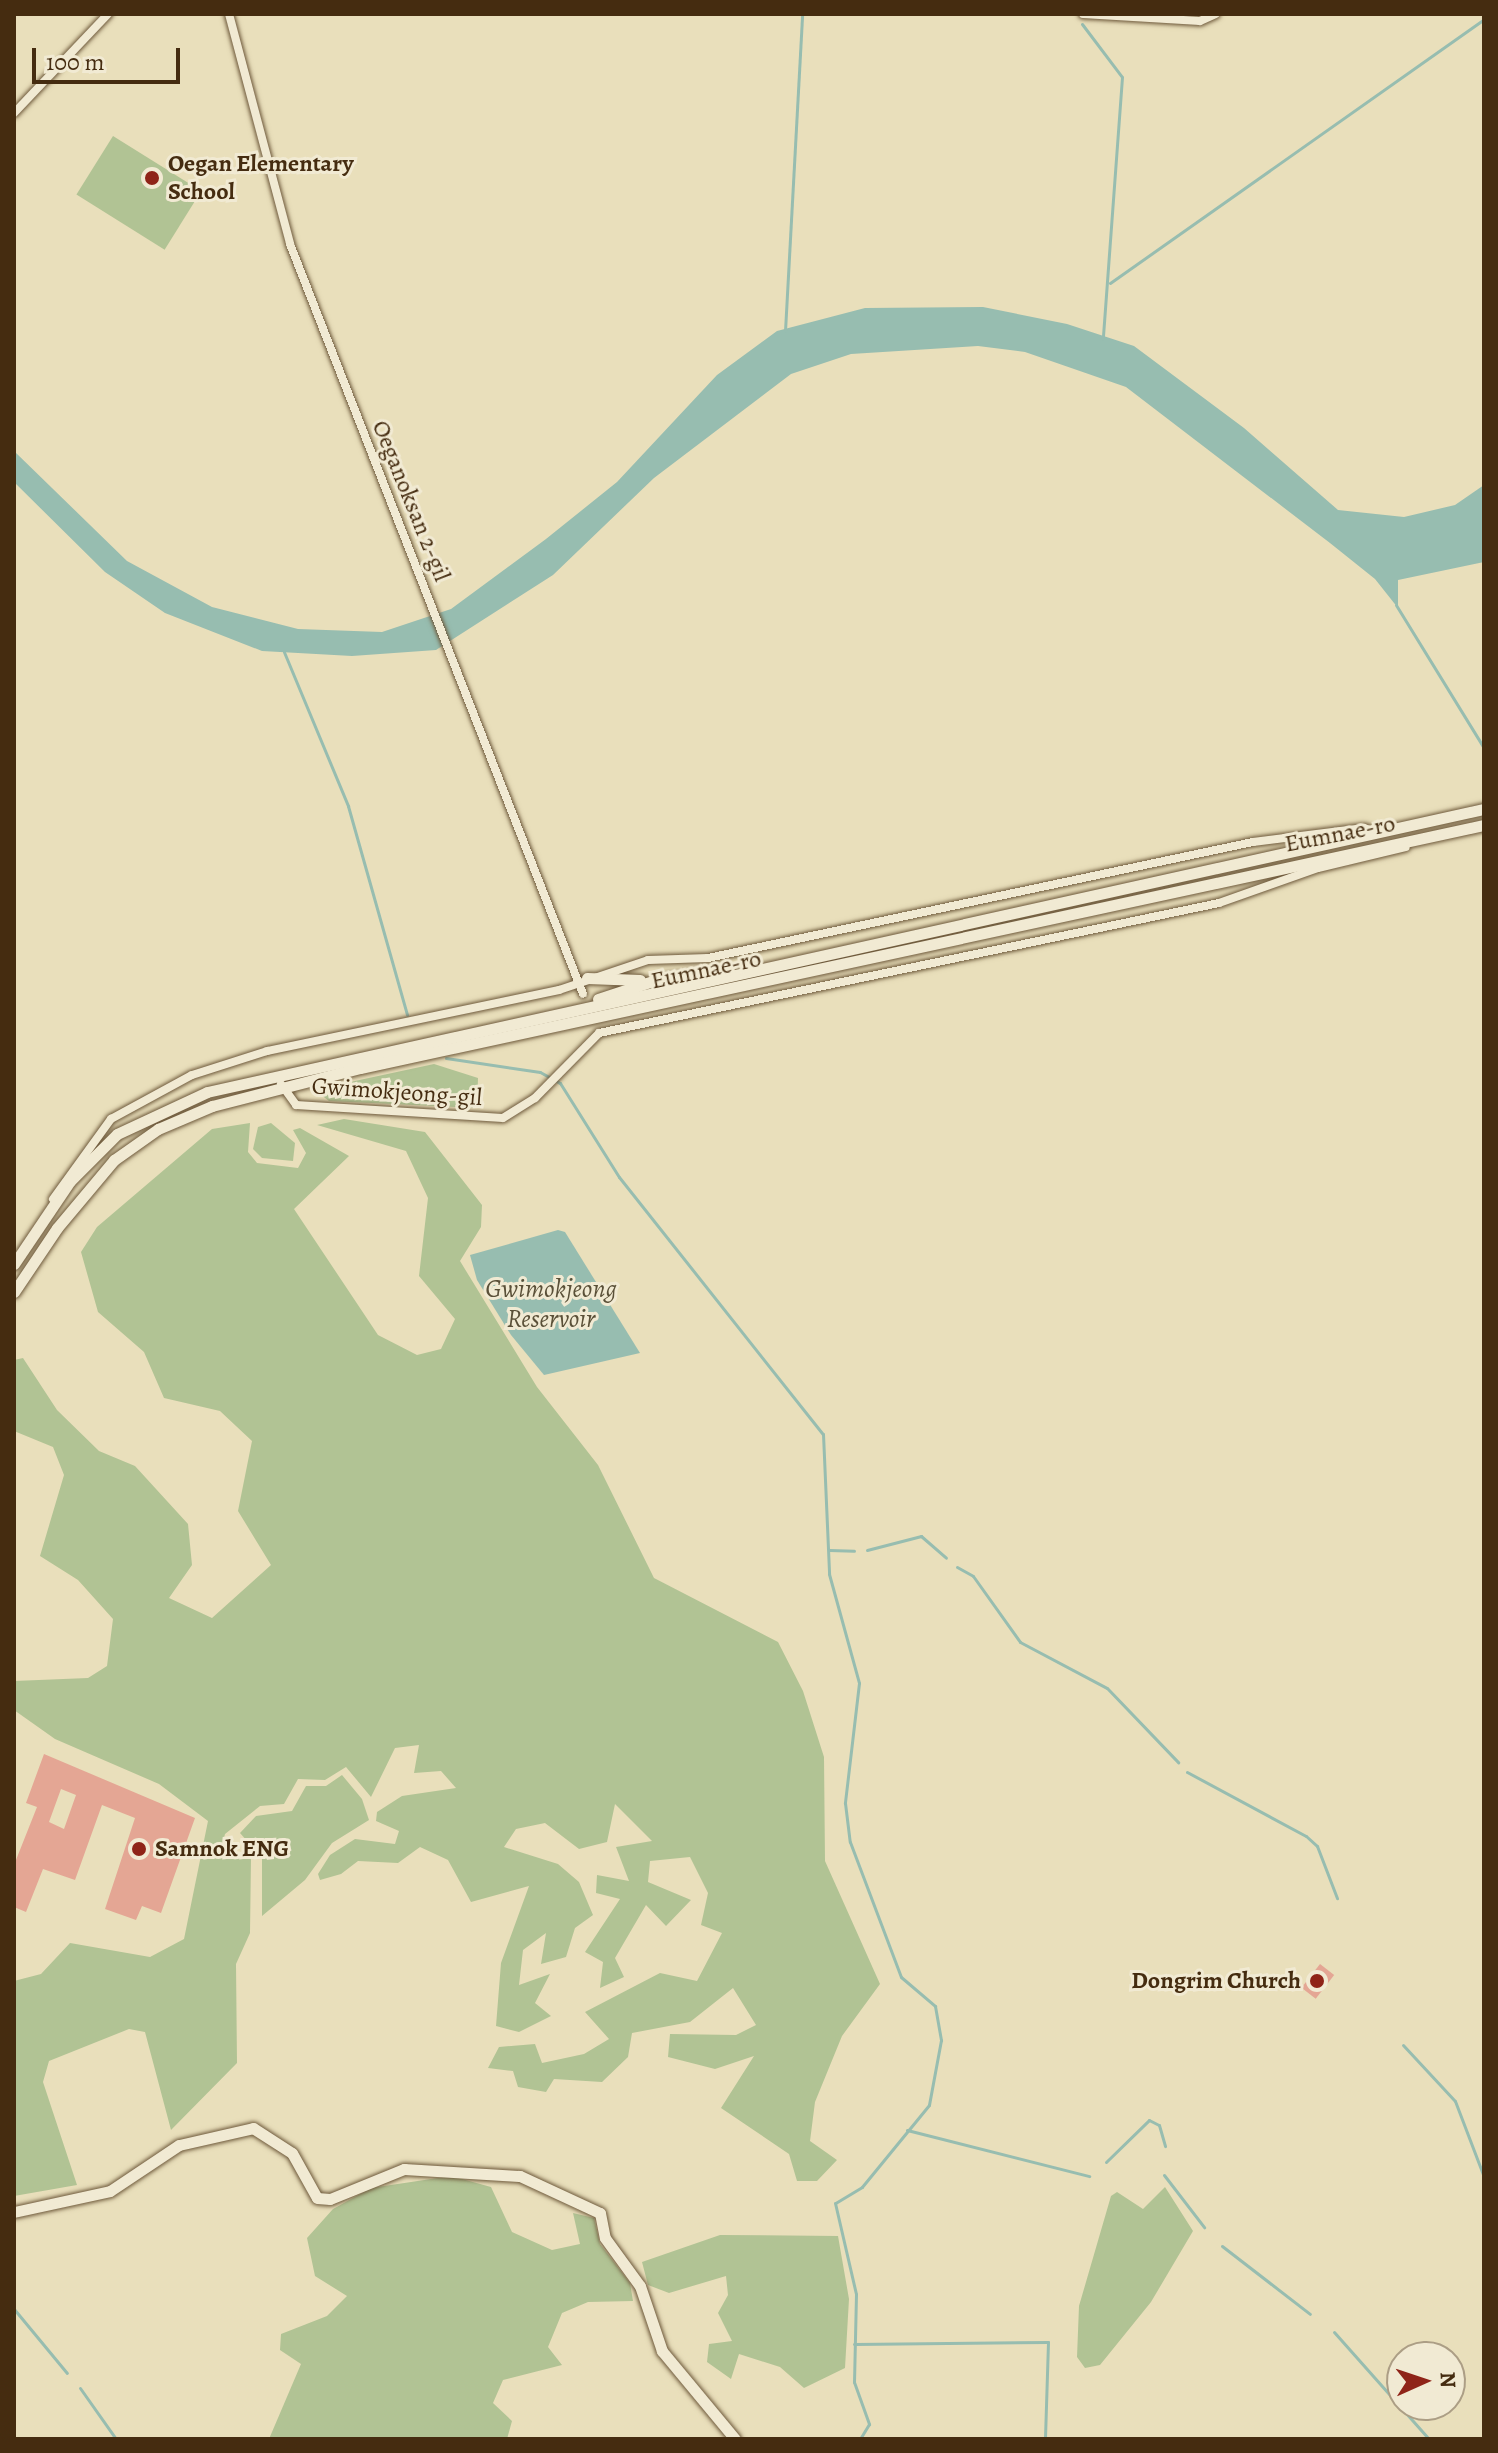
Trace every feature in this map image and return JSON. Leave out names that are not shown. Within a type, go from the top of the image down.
[{"type":"street","points":[[14,113],[108,14]]},
{"type":"street","name":"Oeganoksan 2-gil","points":[[229,14],[290,244],[583,980],[583,994]]},
{"type":"street","points":[[1083,14],[1200,21],[1216,14]]},
{"type":"street","name":"Eumnae-ro","points":[[14,1292],[65,1218],[136,1143],[212,1106],[280,1082],[581,1007],[1484,809]]},
{"type":"street","points":[[34,1235],[63,1179],[111,1119],[192,1075],[267,1051],[583,980],[648,960],[708,958],[1209,850],[1364,828],[1378,832]]},
{"type":"street","name":"Eumnae-ro","points":[[14,1264],[70,1181],[117,1134],[207,1092],[280,1082],[1484,828]]},
{"type":"street","name":"Gwimokjeong-gil","points":[[280,1082],[296,1105],[503,1118],[545,1088],[591,1032],[1062,931],[1219,903],[1318,868],[1390,852],[1432,837]]},
{"type":"street","points":[[583,980],[718,977]]},
{"type":"street","points":[[581,1007],[656,980]]},
{"type":"street","points":[[14,2212],[110,2191],[179,2145],[253,2128],[292,2153],[317,2198],[330,2199],[404,2169],[520,2176],[600,2213],[605,2238],[640,2286],[662,2351],[735,2439]]},
{"type":"green space","points":[[113,136],[201,191],[165,250],[76,195]]},
{"type":"green space","points":[[434,1064],[478,1078],[477,1108],[329,1101],[320,1094],[327,1087]]},
{"type":"green space","points":[[344,1119],[425,1132],[482,1205],[481,1227],[460,1261],[537,1387],[598,1465],[654,1578],[778,1642],[803,1691],[824,1757],[825,1861],[880,1984],[842,2036],[815,2102],[810,2141],[837,2160],[817,2181],[797,2181],[789,2154],[721,2108],[754,2056],[715,2069],[668,2057],[670,2034],[736,2035],[756,2025],[733,1988],[690,2022],[632,2033],[628,2057],[602,2082],[554,2079],[546,2092],[518,2087],[513,2071],[488,2068],[499,2047],[535,2044],[542,2063],[584,2054],[609,2039],[585,2012],[660,1973],[697,1981],[722,1933],[701,1925],[708,1893],[690,1857],[650,1861],[648,1882],[691,1900],[666,1926],[646,1905],[615,1958],[624,1977],[600,1988],[603,1962],[585,1952],[620,1899],[596,1893],[597,1875],[629,1881],[616,1847],[652,1841],[615,1804],[607,1842],[579,1849],[545,1823],[516,1829],[504,1847],[558,1864],[579,1882],[593,1915],[575,1928],[566,1957],[541,1964],[546,1933],[523,1950],[519,1985],[550,1974],[535,2003],[551,2016],[519,2032],[496,2026],[501,1963],[529,1886],[471,1902],[448,1860],[420,1847],[398,1863],[358,1861],[341,1874],[320,1880],[318,1874],[330,1855],[355,1839],[395,1844],[399,1831],[376,1821],[377,1812],[402,1796],[456,1788],[441,1771],[414,1773],[419,1745],[395,1748],[371,1797],[346,1767],[325,1780],[298,1779],[284,1804],[260,1806],[225,1834],[221,1850],[251,1857],[250,1933],[236,1964],[237,2063],[171,2130],[145,2032],[129,2029],[49,2061],[43,2082],[77,2185],[14,2196],[14,1981],[41,1974],[70,1943],[150,1957],[184,1939],[208,1821],[159,1784],[55,1739],[14,1710],[14,1681],[88,1678],[107,1666],[113,1619],[78,1580],[40,1556],[64,1475],[53,1447],[14,1431],[14,1360],[23,1358],[57,1410],[99,1451],[135,1466],[188,1524],[192,1565],[169,1598],[212,1618],[271,1565],[238,1511],[252,1441],[220,1411],[164,1398],[144,1352],[98,1312],[81,1252],[97,1227],[212,1129],[250,1123],[248,1152],[257,1163],[298,1168],[306,1153],[293,1130],[300,1128],[349,1156],[294,1209],[378,1335],[417,1355],[441,1349],[455,1319],[419,1276],[428,1198],[406,1151],[317,1125]]},
{"type":"green space","points":[[271,1123],[295,1143],[293,1161],[262,1158],[253,1149],[258,1127]]},
{"type":"green space","points":[[342,1775],[362,1799],[369,1820],[332,1843],[305,1880],[262,1916],[262,1858],[240,1833],[256,1816],[292,1811],[306,1786],[326,1786]]},
{"type":"green space","points":[[451,2176],[491,2187],[512,2232],[552,2250],[580,2244],[573,2213],[594,2218],[600,2244],[630,2283],[633,2301],[588,2302],[562,2313],[548,2347],[562,2365],[503,2380],[493,2403],[512,2421],[507,2439],[269,2439],[301,2364],[280,2350],[281,2334],[327,2316],[347,2296],[315,2276],[307,2238],[333,2209],[371,2188]]},
{"type":"green space","points":[[1165,2187],[1193,2231],[1151,2302],[1100,2365],[1085,2368],[1077,2357],[1079,2306],[1111,2196],[1117,2192],[1143,2209]]},
{"type":"green space","points":[[720,2235],[838,2236],[849,2299],[845,2368],[804,2388],[780,2367],[739,2354],[731,2379],[707,2362],[709,2344],[732,2341],[718,2313],[728,2295],[726,2276],[669,2293],[648,2285],[642,2262]]},
{"type":"water","points":[[983,307],[1067,324],[1134,346],[1244,428],[1338,510],[1404,517],[1455,505],[1484,485],[1484,562],[1398,580],[1398,608],[1375,579],[1126,387],[1025,352],[978,346],[851,354],[791,374],[654,478],[553,575],[436,650],[352,656],[262,651],[165,613],[105,572],[14,482],[14,451],[127,561],[212,607],[298,629],[382,632],[451,609],[546,539],[617,482],[717,375],[777,331],[865,308]]},
{"type":"water","name":"Gwimokjeong Reservoir","points":[[558,1230],[565,1232],[640,1353],[544,1375],[511,1335],[477,1280],[470,1255]]},
{"type":"building","points":[[44,1754],[195,1818],[161,1913],[142,1906],[136,1920],[105,1909],[135,1818],[102,1805],[75,1880],[43,1869],[26,1912],[14,1907],[14,1865],[37,1807],[26,1803]],"holes":[[[61,1789],[76,1795],[64,1829],[49,1822]]]},
{"type":"building","name":"Dongrim Church","points":[[1320,1964],[1334,1975],[1316,1999],[1302,1988]]},
{"type":"waterway","points":[[785,331],[802,15]]},
{"type":"waterway","points":[[1110,283],[1484,19]]},
{"type":"waterway","points":[[1082,24],[1122,77],[1103,338]]},
{"type":"waterway","points":[[1396,605],[1484,748]]},
{"type":"waterway","points":[[284,652],[348,806],[407,1015]]},
{"type":"waterway","points":[[446,1058],[540,1072],[560,1083],[619,1177],[823,1434],[829,1574],[859,1683],[845,1803],[850,1842],[901,1977],[935,2006],[941,2040],[929,2105],[862,2187],[835,2203],[856,2294],[854,2382],[869,2424],[860,2439]]},
{"type":"waterway","points":[[867,1550],[921,1536],[946,1558]]},
{"type":"waterway","points":[[829,1550],[854,1551]]},
{"type":"waterway","points":[[957,1567],[973,1576],[1020,1642],[1107,1688],[1178,1762]]},
{"type":"waterway","points":[[1187,1772],[1306,1836],[1317,1846],[1337,1898]]},
{"type":"waterway","points":[[1403,2045],[1455,2101],[1484,2177]]},
{"type":"waterway","points":[[1106,2162],[1149,2120],[1159,2125],[1165,2146]]},
{"type":"waterway","points":[[907,2130],[1089,2176]]},
{"type":"waterway","points":[[1164,2175],[1204,2227]]},
{"type":"waterway","points":[[1222,2246],[1310,2314]]},
{"type":"waterway","points":[[14,2309],[67,2373]]},
{"type":"waterway","points":[[1334,2332],[1429,2439]]},
{"type":"waterway","points":[[854,2344],[1048,2342],[1045,2439]]},
{"type":"waterway","points":[[80,2388],[116,2439]]},
{"type":"place","name":"Oegan Elementary School","points":[[152,178]]},
{"type":"place","name":"Samnok ENG","points":[[139,1849]]},
{"type":"place","name":"Dongrim Church","points":[[1317,1981]]}]
